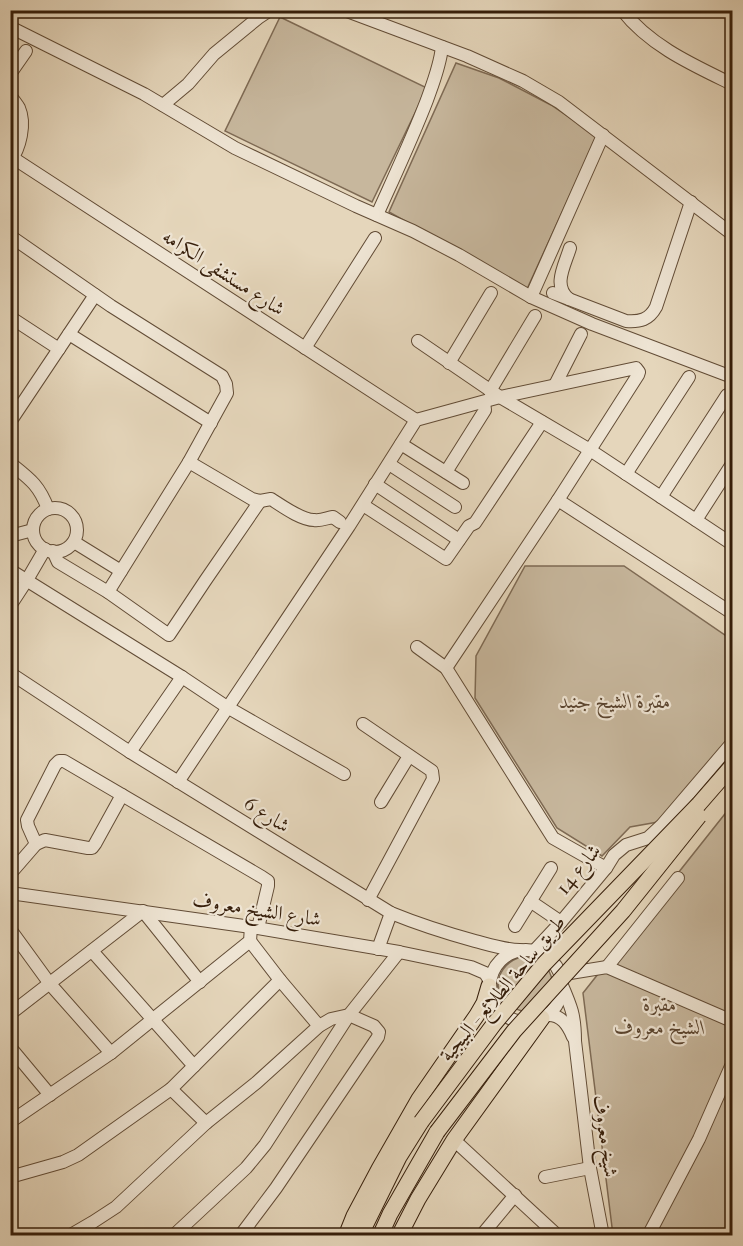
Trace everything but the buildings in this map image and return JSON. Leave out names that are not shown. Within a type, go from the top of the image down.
[{"type":"main road","name":"طريق ساحة الطلائع - البيجية","points":[[360,1236],[399,1157],[421,1122],[494,1024],[544,964],[699,804],[732,766]]},
{"type":"main road","name":"طريق ساحة الطلائع - البيجية","points":[[380,1236],[437,1132],[514,1031],[623,911],[732,774]]},
{"type":"main road","points":[[346,1236],[384,1159],[419,1099],[477,1015],[484,1003],[490,983]]},
{"type":"main road","points":[[399,1236],[418,1199],[454,1140],[544,1016]]},
{"type":"street","points":[[164,105],[188,84],[214,54],[270,10]]},
{"type":"street","points":[[344,10],[523,81],[559,102],[732,234]]},
{"type":"street","points":[[622,10],[643,32],[674,54],[732,84]]},
{"type":"street","points":[[10,27],[144,94],[235,148],[413,231],[531,297],[592,324],[732,377]]},
{"type":"street","points":[[377,215],[417,126],[436,76],[442,47]]},
{"type":"street","points":[[10,74],[26,51]]},
{"type":"street","points":[[10,95],[20,109],[22,123],[19,141],[11,159]]},
{"type":"street","points":[[531,297],[603,135]]},
{"type":"street","name":"شارع مستشفى الكرامه","points":[[11,159],[416,420]]},
{"type":"street","points":[[553,293],[627,321],[638,322],[646,319],[656,307],[690,202]]},
{"type":"street","points":[[13,238],[95,295],[222,376],[226,384],[227,393],[189,462],[108,592]]},
{"type":"street","points":[[305,348],[375,238]]},
{"type":"street","points":[[570,248],[559,286],[562,294],[570,300]]},
{"type":"street","points":[[450,363],[491,294]]},
{"type":"street","points":[[10,422],[95,295]]},
{"type":"street","points":[[446,472],[485,410],[535,316]]},
{"type":"street","points":[[13,319],[59,349]]},
{"type":"street","points":[[69,334],[211,423]]},
{"type":"street","points":[[555,385],[581,334]]},
{"type":"street","points":[[418,340],[491,397],[542,422],[590,450],[732,544]]},
{"type":"street","points":[[178,782],[363,505],[416,420],[491,397],[632,368],[638,369],[638,375],[558,500],[446,668]]},
{"type":"street","points":[[626,474],[689,377]]},
{"type":"street","points":[[661,497],[727,394]]},
{"type":"street","points":[[363,505],[446,559],[469,526],[475,523],[542,422]]},
{"type":"street","points":[[401,444],[463,483]]},
{"type":"street","points":[[189,462],[238,492],[260,501],[271,499],[310,520],[333,517],[340,522]]},
{"type":"street","points":[[10,463],[33,482],[43,495],[48,509]]},
{"type":"street","points":[[388,464],[455,507]]},
{"type":"street","points":[[696,520],[732,464]]},
{"type":"street","points":[[375,484],[459,540]]},
{"type":"street","points":[[558,500],[732,613]]},
{"type":"street","points":[[49,550],[58,562],[108,592],[170,635],[260,501]]},
{"type":"street","points":[[48,509],[66,510],[73,516],[77,525],[77,534],[74,542],[67,549],[58,552],[49,550],[41,547],[35,539],[33,530],[35,521],[48,509]]},
{"type":"street","points":[[10,536],[33,530]]},
{"type":"street","points":[[74,542],[121,571]]},
{"type":"street","points":[[10,606],[49,550]]},
{"type":"street","points":[[10,570],[182,676],[227,707],[344,774]]},
{"type":"street","points":[[417,647],[446,668],[553,838],[606,868]]},
{"type":"street","name":"شارع 6","points":[[10,673],[130,752],[390,913],[453,935],[502,948],[520,950]]},
{"type":"street","points":[[130,752],[182,676]]},
{"type":"street","points":[[363,724],[432,771],[433,779],[368,900]]},
{"type":"street","name":"شارع 14","points":[[534,951],[606,868],[614,855],[626,845],[648,838],[662,825],[732,743]]},
{"type":"street","points":[[381,802],[409,756]]},
{"type":"street","points":[[10,1122],[111,1053],[250,941],[268,886],[268,881],[262,877],[64,761],[59,761],[55,765],[27,820],[36,844]]},
{"type":"street","points":[[10,874],[36,844],[45,840],[92,848],[122,795]]},
{"type":"street","points":[[515,926],[551,867]]},
{"type":"street","points":[[560,979],[607,967],[678,878]]},
{"type":"street","name":"شارع الشيخ معروف","points":[[10,893],[255,927],[399,952],[471,967],[485,973],[490,983]]},
{"type":"street","points":[[530,901],[561,922]]},
{"type":"street","points":[[10,1014],[142,911],[200,982]]},
{"type":"street","points":[[378,949],[390,913]]},
{"type":"street","points":[[10,929],[50,984],[111,1053]]},
{"type":"street","points":[[250,941],[320,1026]]},
{"type":"street","points":[[544,1016],[556,1005],[560,996],[560,979],[554,964],[545,956],[534,951],[520,950],[511,953],[496,964],[490,983],[491,997],[496,1007],[513,1020],[523,1022],[552,1014],[559,1017],[571,1031],[575,1041]]},
{"type":"street","points":[[92,951],[194,1066]]},
{"type":"street","points":[[173,1236],[246,1168],[265,1145],[349,1015],[399,952]]},
{"type":"street","points":[[607,967],[732,1021]]},
{"type":"street","name":"شیخ معروف","points":[[560,979],[573,1011],[590,1168],[603,1236]]},
{"type":"street","points":[[10,1177],[63,1162],[78,1155],[171,1089],[280,980]]},
{"type":"street","points":[[69,1236],[116,1208],[206,1123],[320,1026],[331,1019],[349,1015],[374,1026],[378,1037],[276,1188],[240,1236]]},
{"type":"street","points":[[10,1047],[50,1095]]},
{"type":"street","points":[[648,1236],[699,1139],[732,1064]]},
{"type":"street","points":[[171,1089],[206,1123]]},
{"type":"street","points":[[454,1140],[558,1236]]},
{"type":"street","points":[[546,1178],[590,1168]]},
{"type":"street","points":[[481,1236],[515,1195]]},
{"type":"street","points":[[10,1229],[13,1236]]},
{"type":"green space","points":[[280,17],[427,88],[372,202],[225,131]]},
{"type":"green space","points":[[456,63],[499,78],[551,105],[597,136],[527,289],[389,212]]},
{"type":"green space","name":"مقبرة الشيخ جنيد","points":[[525,566],[624,566],[732,640],[732,743],[669,820],[630,827],[602,856],[557,828],[475,698],[476,656]]},
{"type":"green space","name":"مقبرة الشيخ معروف","points":[[732,805],[732,1235],[613,1235],[583,993]]},
{"type":"green space","points":[[520,957],[533,958],[542,962],[549,971],[553,983],[522,1011],[504,1001],[498,985],[503,969]]}]
